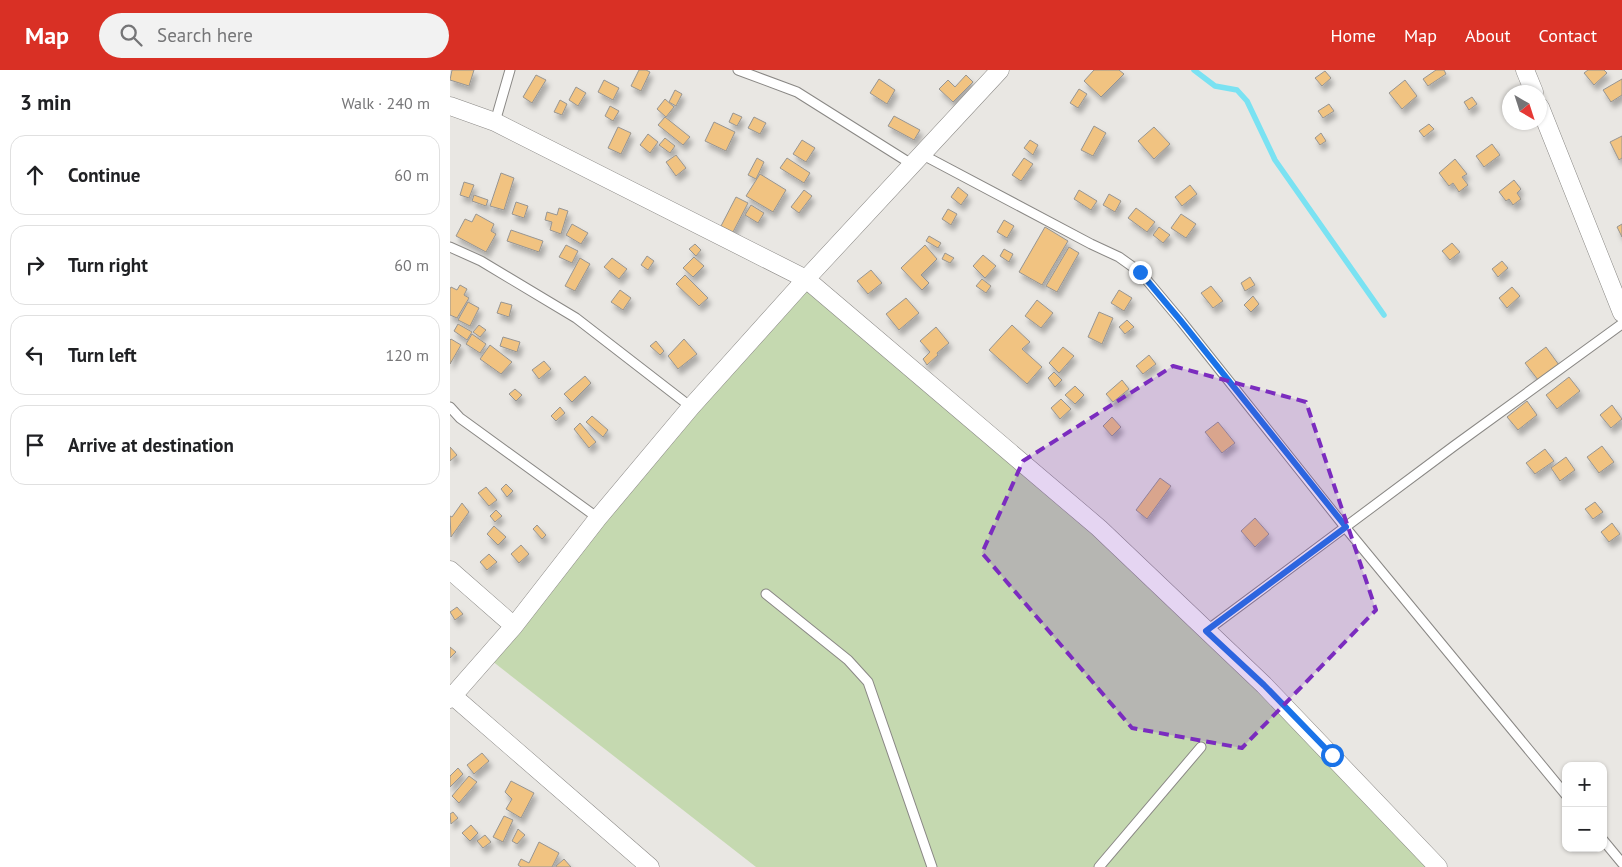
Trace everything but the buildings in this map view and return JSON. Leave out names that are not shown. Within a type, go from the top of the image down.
[{"type":"street","points":[[650,867],[452,698],[514,626],[598,518],[691,407],[806,279],[1000,70]]},
{"type":"street","points":[[1525,70],[1531,85]]},
{"type":"street","points":[[450,106],[495,122],[806,279],[1099,528],[1264,685],[1438,867]]},
{"type":"street","points":[[1547,125],[1622,313]]},
{"type":"street","points":[[450,570],[514,626]]},
{"type":"lane","points":[[495,122],[510,70]]},
{"type":"lane","points":[[738,70],[797,92],[918,160],[1120,257],[1140,272],[1562,790]]},
{"type":"lane","points":[[450,247],[481,261],[576,318],[691,407]]},
{"type":"lane","points":[[1206,631],[1454,446],[1622,324]]},
{"type":"lane","points":[[450,407],[460,418],[598,518]]},
{"type":"lane","points":[[766,594],[848,660],[868,682],[932,867]]},
{"type":"lane","points":[[1099,867],[1201,747]]},
{"type":"lane","points":[[1607,845],[1622,863]]},
{"type":"highlighted area","points":[[1173,366],[1306,402],[1376,610],[1242,748],[1132,728],[982,553],[1023,461]]},
{"type":"green space","points":[[806,279],[1099,528],[1438,867],[756,867],[487,657]]},
{"type":"waterway","points":[[1194,70],[1215,86],[1237,90],[1247,101],[1275,160],[1384,315]]},
{"type":"route","points":[[1140,272],[1346,527],[1206,631],[1264,685],[1332,755]]}]
